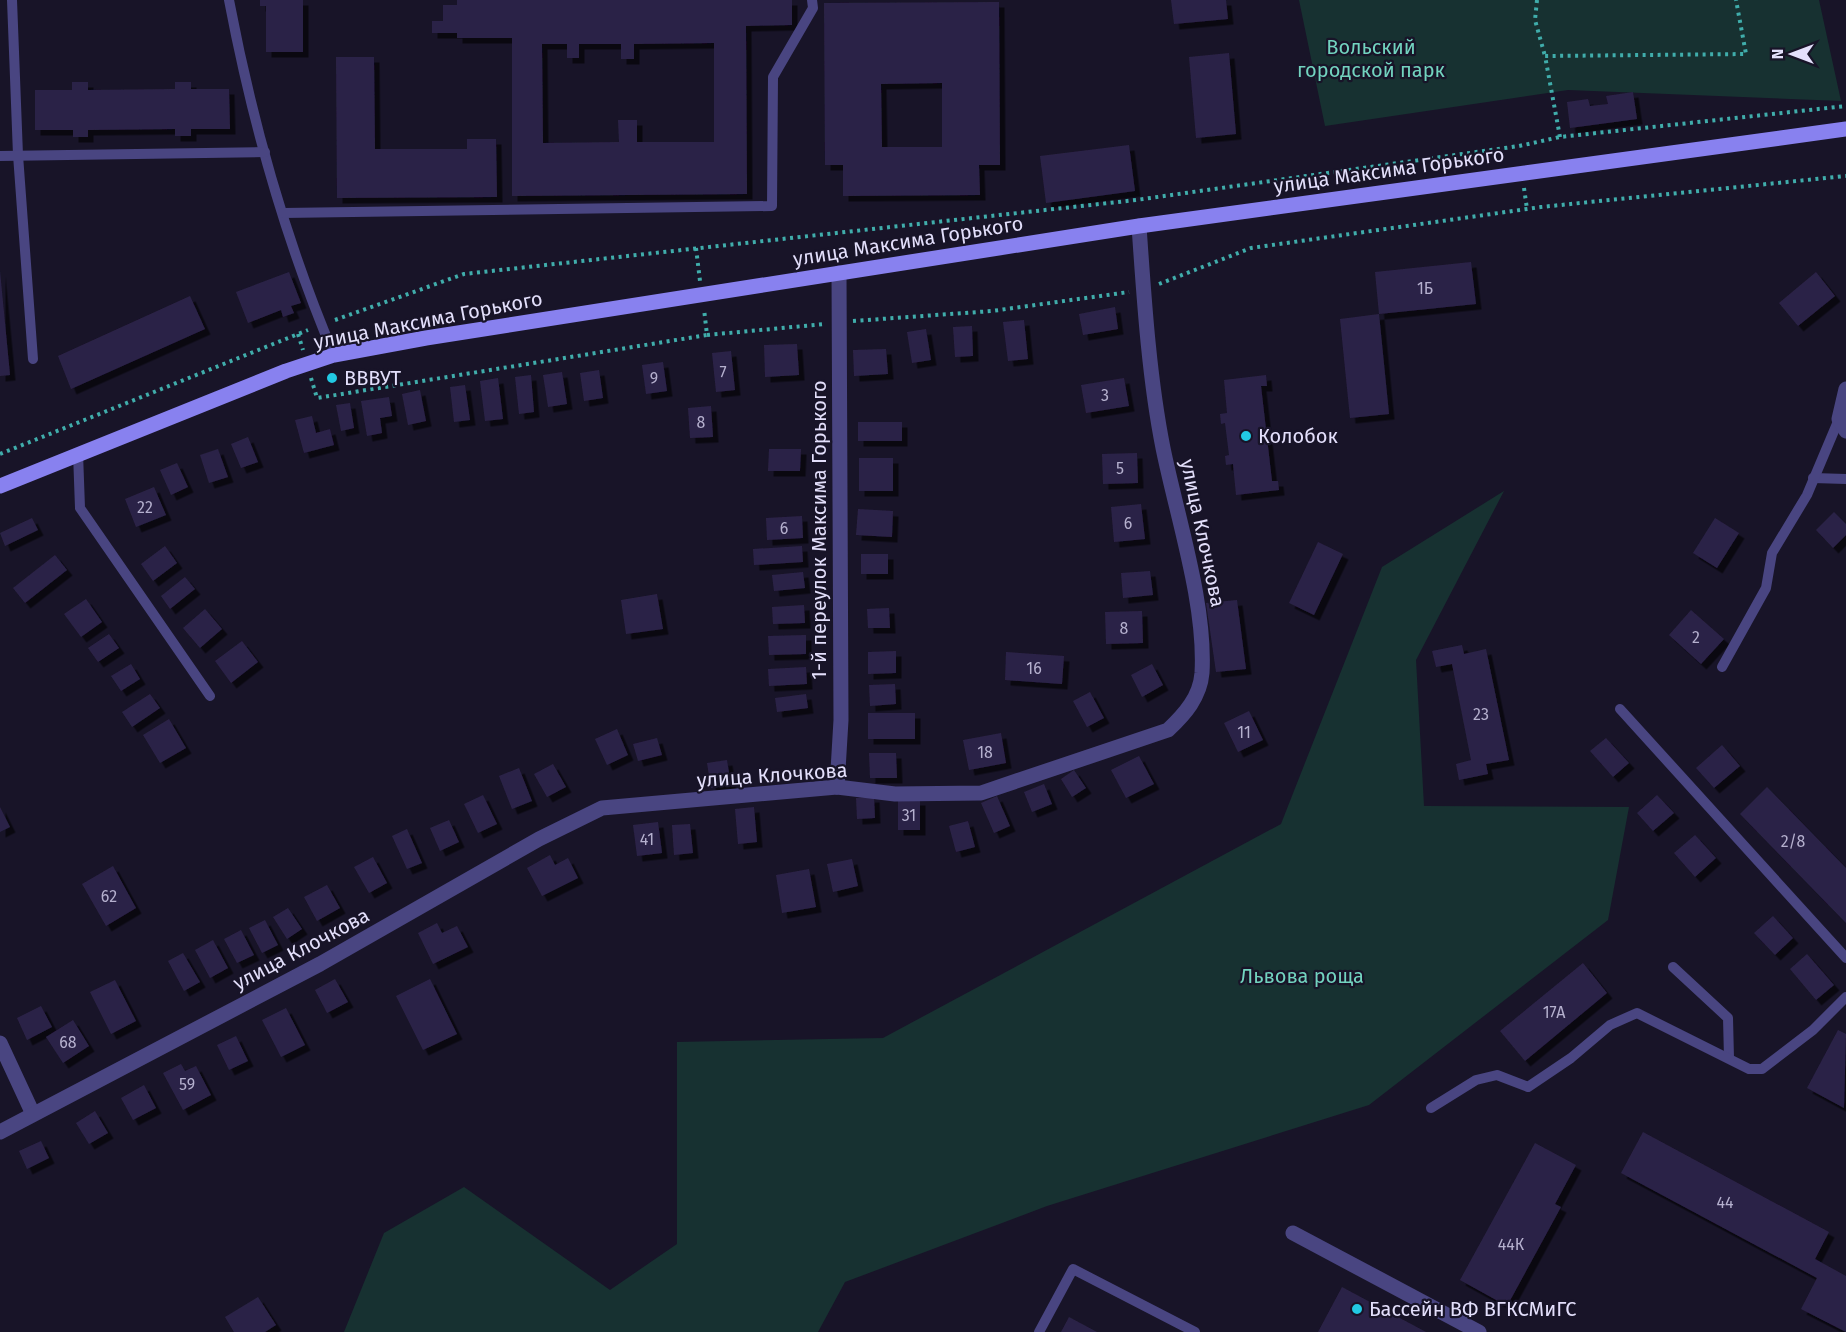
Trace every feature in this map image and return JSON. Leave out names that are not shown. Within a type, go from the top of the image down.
[{"type":"main road","name":"улица Максима Горького","points":[[0,486],[286,371],[334,355],[702,294],[1139,226],[1846,129]]},
{"type":"street","name":"улица Клочкова","points":[[0,1132],[320,964],[540,839],[602,808],[837,787],[895,794],[981,793],[1168,730],[1190,710],[1202,676],[1202,630],[1162,446],[1143,290],[1139,226]]},
{"type":"street","name":"1-й переулок Максима Горького","points":[[837,787],[841,720],[839,273]]},
{"type":"street","points":[[1843,425],[1846,389]]},
{"type":"street","points":[[0,1043],[33,1114]]},
{"type":"street","points":[[1293,1233],[1479,1332]]},
{"type":"lane","points":[[12,0],[18,155],[33,359]]},
{"type":"lane","points":[[229,0],[244,84],[283,213],[321,325],[334,355]]},
{"type":"lane","points":[[283,213],[772,206],[773,77],[813,8],[812,0]]},
{"type":"lane","points":[[0,156],[265,152]]},
{"type":"lane","points":[[1722,667],[1766,588],[1773,553],[1808,495],[1813,478],[1843,425]]},
{"type":"lane","points":[[78,453],[80,508],[210,696]]},
{"type":"lane","points":[[1813,478],[1846,479]]},
{"type":"lane","points":[[1620,709],[1846,958]]},
{"type":"lane","points":[[1673,967],[1728,1018],[1729,1058]]},
{"type":"lane","points":[[1431,1108],[1476,1080],[1497,1075],[1528,1087],[1571,1058],[1587,1041],[1610,1025],[1637,1013],[1749,1069],[1762,1069],[1813,1030],[1846,997]]},
{"type":"lane","points":[[1039,1332],[1073,1269],[1195,1332]]},
{"type":"path","points":[[1537,0],[1535,20],[1545,56],[1560,137]]},
{"type":"path","points":[[1545,56],[1746,54],[1736,0]]},
{"type":"path","points":[[0,454],[321,325],[464,274],[1136,200],[1519,146],[1560,137],[1846,106]]},
{"type":"path","points":[[317,398],[707,335],[839,322],[992,312],[1143,290],[1251,248],[1541,207],[1846,177]]},
{"type":"path","points":[[696,248],[707,335]]},
{"type":"green space","name":"Вольский городской парк","points":[[1299,0],[1819,0],[1841,101],[1568,90],[1325,126]]},
{"type":"green space","name":"Львова роща","points":[[1504,491],[1416,660],[1424,806],[1629,807],[1608,920],[1369,1105],[1047,1206],[845,1282],[818,1332],[344,1332],[384,1233],[464,1187],[610,1290],[677,1244],[677,1042],[883,1038],[1281,824],[1382,567]]},
{"type":"building","points":[[260,0],[303,0],[303,52],[266,52],[266,6],[260,6]]},
{"type":"building","points":[[457,0],[792,0],[792,25],[746,26],[747,194],[512,196],[512,38],[457,38],[457,33],[432,33],[432,21],[443,21],[443,5],[457,5]],"holes":[[[714,43],[714,142],[637,142],[637,120],[618,120],[619,142],[543,143],[542,44],[567,44],[567,58],[579,58],[579,44],[621,44],[621,59],[634,59],[634,44]]]},
{"type":"building","points":[[1171,0],[1226,0],[1228,19],[1174,24]]},
{"type":"building","points":[[999,2],[1000,165],[979,165],[980,195],[843,196],[843,165],[825,165],[824,3]],"holes":[[[942,83],[942,147],[882,147],[881,84]]]},
{"type":"building","points":[[1229,53],[1236,134],[1196,138],[1189,57]]},
{"type":"building","points":[[336,57],[374,57],[375,149],[467,149],[467,139],[496,139],[497,197],[337,198]]},
{"type":"building","points":[[72,82],[88,82],[88,90],[175,89],[175,82],[191,82],[191,89],[229,89],[230,129],[191,129],[191,136],[175,136],[175,129],[88,130],[88,137],[73,137],[73,130],[35,130],[35,90],[72,90]]},
{"type":"building","points":[[1633,92],[1637,119],[1570,128],[1567,102],[1588,99],[1590,106],[1608,104],[1606,96]]},
{"type":"building","points":[[1129,145],[1135,191],[1046,203],[1040,156]]},
{"type":"building","points":[[1471,262],[1476,304],[1379,314],[1375,272]]},
{"type":"building","points":[[0,271],[10,375],[0,376]]},
{"type":"building","points":[[289,272],[301,303],[291,306],[294,313],[283,317],[281,310],[248,323],[236,292]]},
{"type":"building","points":[[1816,272],[1835,296],[1798,326],[1779,303]]},
{"type":"building","points":[[190,296],[205,329],[71,389],[58,356]]},
{"type":"building","points":[[1115,307],[1118,329],[1083,335],[1079,314]]},
{"type":"building","points":[[1379,314],[1389,414],[1350,418],[1340,319]]},
{"type":"building","points":[[1024,320],[1028,359],[1008,361],[1003,322]]},
{"type":"building","points":[[972,326],[973,356],[955,357],[953,327]]},
{"type":"building","points":[[926,329],[931,360],[912,363],[907,332]]},
{"type":"building","points":[[797,344],[799,375],[765,377],[764,345]]},
{"type":"building","points":[[886,349],[888,374],[854,376],[853,350]]},
{"type":"building","points":[[731,351],[735,390],[716,392],[712,353]]},
{"type":"building","points":[[663,362],[667,391],[646,394],[642,365]]},
{"type":"building","points":[[599,370],[603,398],[584,401],[580,373]]},
{"type":"building","points":[[562,372],[567,404],[548,407],[543,375]]},
{"type":"building","points":[[531,375],[534,412],[519,414],[515,377]]},
{"type":"building","points":[[1266,375],[1267,386],[1261,386],[1272,481],[1278,481],[1279,490],[1236,495],[1233,464],[1226,465],[1225,456],[1229,455],[1225,423],[1221,424],[1220,414],[1227,413],[1224,380]]},
{"type":"building","points":[[498,378],[503,419],[485,421],[480,381]]},
{"type":"building","points":[[1124,378],[1129,406],[1086,413],[1081,385]]},
{"type":"building","points":[[465,385],[470,420],[454,422],[450,387]]},
{"type":"building","points":[[420,390],[426,421],[408,425],[402,394]]},
{"type":"building","points":[[389,397],[392,416],[380,418],[382,433],[367,436],[361,401]]},
{"type":"building","points":[[350,403],[354,428],[341,431],[336,405]]},
{"type":"building","points":[[711,406],[713,437],[690,438],[688,408]]},
{"type":"building","points":[[312,416],[316,433],[330,429],[334,445],[304,453],[295,420]]},
{"type":"building","points":[[858,422],[902,422],[902,441],[858,441]]},
{"type":"building","points":[[248,437],[258,462],[241,468],[231,444]]},
{"type":"building","points":[[218,449],[228,477],[209,483],[200,455]]},
{"type":"building","points":[[769,449],[801,449],[800,471],[768,471]]},
{"type":"building","points":[[1137,453],[1138,483],[1103,484],[1102,454]]},
{"type":"building","points":[[859,458],[893,458],[893,491],[859,491]]},
{"type":"building","points":[[177,463],[188,487],[171,495],[160,470]]},
{"type":"building","points":[[154,487],[166,515],[136,527],[125,499]]},
{"type":"building","points":[[1141,504],[1145,539],[1114,542],[1111,507]]},
{"type":"building","points":[[858,509],[893,511],[892,537],[856,535]]},
{"type":"building","points":[[1834,512],[1846,524],[1846,535],[1833,548],[1816,530]]},
{"type":"building","points":[[802,516],[803,538],[767,540],[766,518]]},
{"type":"building","points":[[32,518],[38,530],[5,546],[0,533]]},
{"type":"building","points":[[1715,518],[1739,533],[1717,568],[1693,553]]},
{"type":"building","points":[[1318,542],[1343,554],[1314,615],[1289,603]]},
{"type":"building","points":[[165,546],[177,563],[153,581],[141,564]]},
{"type":"building","points":[[802,546],[803,562],[754,565],[753,549]]},
{"type":"building","points":[[861,554],[888,554],[888,574],[861,574]]},
{"type":"building","points":[[55,555],[67,570],[25,603],[13,588]]},
{"type":"building","points":[[1150,571],[1153,595],[1123,598],[1121,573]]},
{"type":"building","points":[[803,572],[805,588],[774,591],[772,575]]},
{"type":"building","points":[[185,577],[195,589],[170,609],[161,596]]},
{"type":"building","points":[[657,594],[663,629],[626,634],[621,600]]},
{"type":"building","points":[[86,599],[102,622],[81,637],[64,614]]},
{"type":"building","points":[[1237,600],[1246,669],[1216,672],[1206,603]]},
{"type":"building","points":[[804,605],[805,623],[773,624],[772,607]]},
{"type":"building","points":[[889,608],[890,628],[868,628],[867,609]]},
{"type":"building","points":[[205,609],[222,629],[200,648],[183,628]]},
{"type":"building","points":[[1691,610],[1724,639],[1701,664],[1669,635]]},
{"type":"building","points":[[1142,611],[1143,643],[1106,644],[1105,612]]},
{"type":"building","points":[[109,634],[119,648],[98,662],[88,648]]},
{"type":"building","points":[[806,635],[806,654],[769,655],[768,636]]},
{"type":"building","points":[[242,641],[258,662],[231,683],[215,661]]},
{"type":"building","points":[[1462,645],[1464,654],[1486,649],[1509,760],[1486,764],[1488,774],[1459,780],[1456,764],[1471,760],[1452,664],[1436,667],[1432,651]]},
{"type":"building","points":[[896,651],[896,673],[868,674],[868,652]]},
{"type":"building","points":[[1006,652],[1064,656],[1062,684],[1005,680]]},
{"type":"building","points":[[131,664],[140,679],[121,691],[111,676]]},
{"type":"building","points":[[1152,664],[1163,685],[1142,697],[1131,675]]},
{"type":"building","points":[[806,667],[807,684],[769,686],[768,669]]},
{"type":"building","points":[[895,684],[896,704],[870,706],[869,685]]},
{"type":"building","points":[[1090,692],[1104,718],[1087,727],[1073,701]]},
{"type":"building","points":[[150,694],[160,708],[132,727],[122,712]]},
{"type":"building","points":[[806,694],[808,708],[777,712],[775,698]]},
{"type":"building","points":[[1249,711],[1263,740],[1238,752],[1224,723]]},
{"type":"building","points":[[868,713],[915,713],[915,739],[868,739]]},
{"type":"building","points":[[169,719],[186,748],[160,763],[143,735]]},
{"type":"building","points":[[617,729],[628,755],[607,765],[595,739]]},
{"type":"building","points":[[1001,733],[1006,763],[969,770],[963,740]]},
{"type":"building","points":[[657,738],[662,755],[638,761],[633,744]]},
{"type":"building","points":[[1606,738],[1629,763],[1613,777],[1590,751]]},
{"type":"building","points":[[1722,745],[1740,766],[1714,788],[1696,768]]},
{"type":"building","points":[[869,753],[896,753],[897,778],[870,778]]},
{"type":"building","points":[[1139,756],[1154,784],[1126,798],[1111,770]]},
{"type":"building","points":[[727,760],[731,785],[711,788],[707,763]]},
{"type":"building","points":[[553,764],[566,787],[547,797],[534,774]]},
{"type":"building","points":[[519,768],[532,801],[512,809],[499,776]]},
{"type":"building","points":[[1074,770],[1086,788],[1072,797],[1061,779]]},
{"type":"building","points":[[1044,784],[1052,804],[1032,812],[1024,792]]},
{"type":"building","points":[[1767,787],[1846,868],[1846,923],[1740,814]]},
{"type":"building","points":[[483,795],[497,824],[478,833],[464,804]]},
{"type":"building","points":[[1657,795],[1674,813],[1653,831],[1637,813]]},
{"type":"building","points":[[997,796],[1010,826],[994,833],[981,803]]},
{"type":"building","points":[[874,797],[875,818],[857,819],[856,798]]},
{"type":"building","points":[[898,800],[920,800],[920,830],[898,830]]},
{"type":"building","points":[[0,807],[10,827],[0,832]]},
{"type":"building","points":[[754,807],[757,842],[738,844],[735,809]]},
{"type":"building","points":[[449,820],[459,842],[440,851],[430,828]]},
{"type":"building","points":[[968,821],[975,847],[956,852],[949,826]]},
{"type":"building","points":[[658,822],[662,853],[637,856],[633,825]]},
{"type":"building","points":[[690,824],[693,853],[674,855],[672,825]]},
{"type":"building","points":[[407,829],[422,863],[407,869],[392,836]]},
{"type":"building","points":[[1695,835],[1716,858],[1695,877],[1674,853]]},
{"type":"building","points":[[550,855],[555,865],[568,858],[578,878],[542,896],[527,868]]},
{"type":"building","points":[[373,857],[387,883],[369,893],[354,867]]},
{"type":"building","points":[[852,859],[858,886],[833,892],[827,864]]},
{"type":"building","points":[[113,866],[136,908],[106,926],[82,884]]},
{"type":"building","points":[[809,869],[816,907],[782,913],[776,875]]},
{"type":"building","points":[[327,885],[340,908],[317,921],[304,897]]},
{"type":"building","points":[[288,908],[302,929],[287,939],[273,917]]},
{"type":"building","points":[[1773,916],[1793,938],[1775,955],[1754,933]]},
{"type":"building","points":[[265,920],[278,945],[262,953],[249,928]]},
{"type":"building","points":[[437,923],[442,933],[457,926],[468,947],[433,964],[418,933]]},
{"type":"building","points":[[241,930],[254,955],[237,963],[224,939]]},
{"type":"building","points":[[213,940],[228,968],[210,978],[195,950]]},
{"type":"building","points":[[183,953],[200,982],[184,991],[168,961]]},
{"type":"building","points":[[1807,954],[1834,985],[1816,1000],[1790,969]]},
{"type":"building","points":[[1583,963],[1607,993],[1525,1061],[1500,1031]]},
{"type":"building","points":[[335,979],[348,1002],[327,1013],[315,990]]},
{"type":"building","points":[[430,979],[457,1034],[423,1050],[396,996]]},
{"type":"building","points":[[115,980],[136,1021],[111,1034],[90,992]]},
{"type":"building","points":[[41,1006],[52,1027],[27,1040],[17,1018]]},
{"type":"building","points":[[286,1008],[305,1045],[281,1057],[262,1020]]},
{"type":"building","points":[[73,1020],[89,1046],[63,1063],[46,1037]]},
{"type":"building","points":[[1838,1030],[1846,1034],[1844,1108],[1807,1088]]},
{"type":"building","points":[[236,1036],[248,1061],[229,1070],[217,1045]]},
{"type":"building","points":[[181,1064],[185,1071],[196,1066],[211,1095],[183,1110],[163,1073]]},
{"type":"building","points":[[144,1085],[156,1108],[133,1120],[121,1098]]},
{"type":"building","points":[[95,1111],[108,1133],[89,1144],[76,1123]]},
{"type":"building","points":[[1643,1132],[1829,1232],[1815,1259],[1846,1276],[1846,1332],[1801,1309],[1817,1278],[1621,1173]]},
{"type":"building","points":[[41,1141],[49,1158],[27,1169],[19,1151]]},
{"type":"building","points":[[1535,1143],[1576,1165],[1555,1204],[1561,1207],[1507,1306],[1460,1280]]},
{"type":"building","name":"Бассейн ВФ ВГКСМиГС","points":[[1342,1287],[1426,1332],[1318,1332]]},
{"type":"building","points":[[258,1297],[276,1325],[265,1332],[234,1332],[225,1317]]},
{"type":"building","points":[[1069,1317],[1097,1332],[1061,1332]]},
{"type":"place","name":"ВВВУТ","points":[[332,378]]},
{"type":"place","name":"Колобок","points":[[1246,436]]},
{"type":"place","name":"Бассейн ВФ ВГКСМиГС","points":[[1357,1309]]}]
